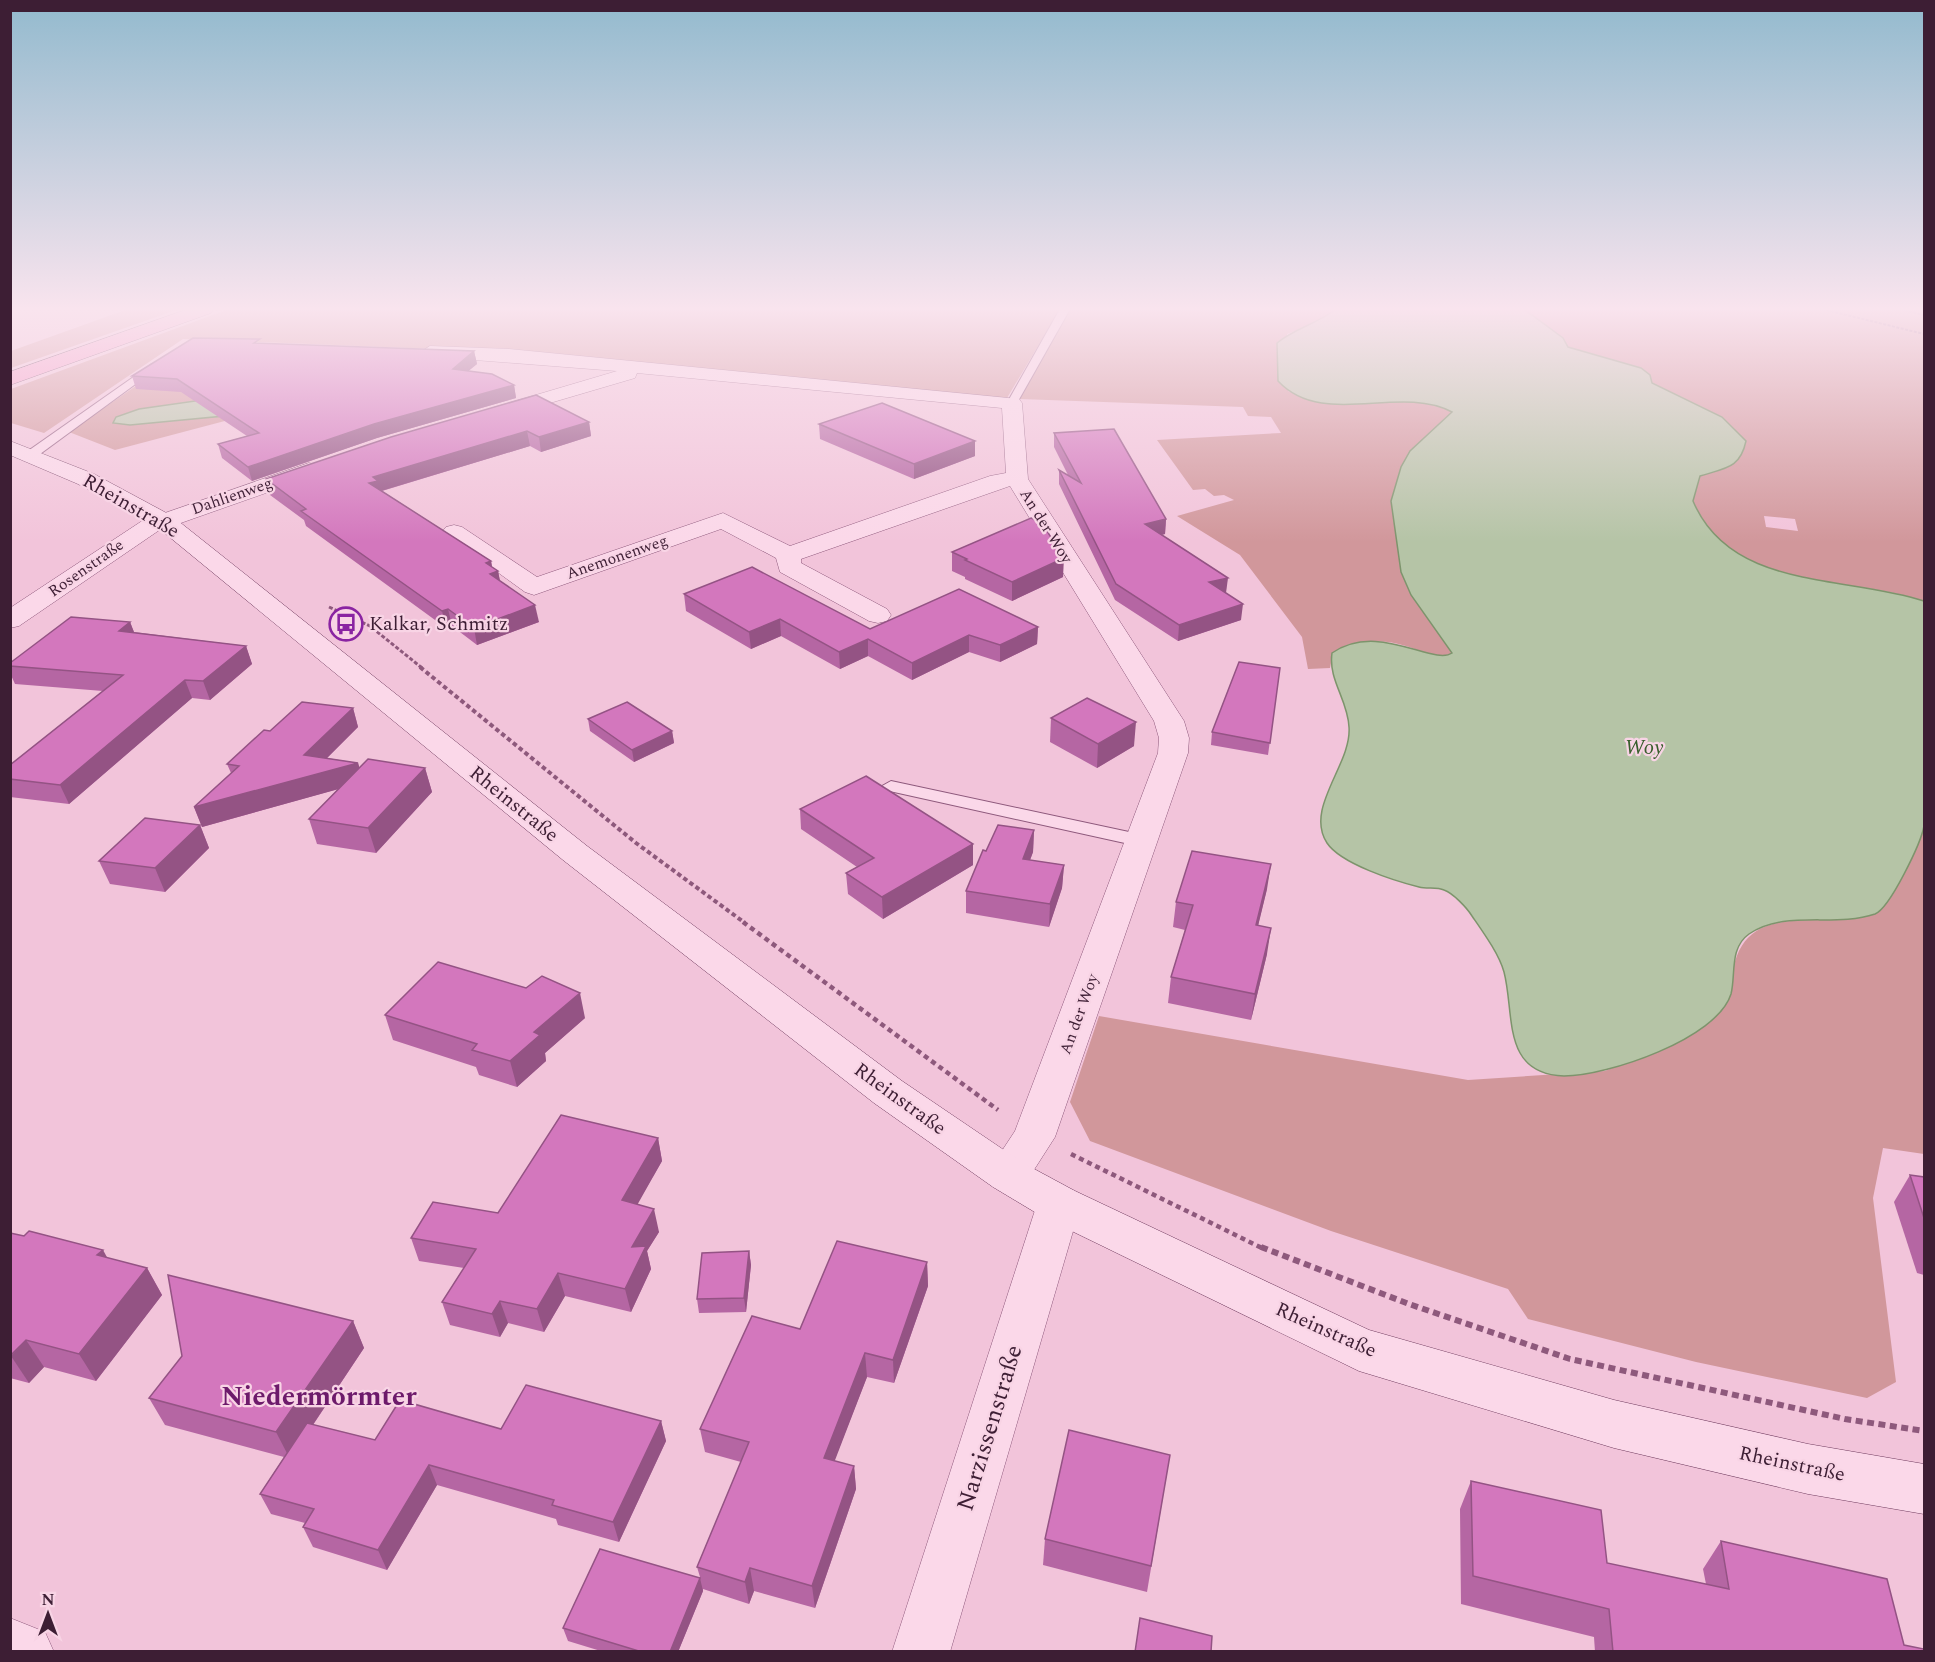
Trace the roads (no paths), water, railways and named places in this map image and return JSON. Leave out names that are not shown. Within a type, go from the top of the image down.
[{"type":"street","points":[[476,418],[584,387]]},
{"type":"street","points":[[835,387],[1012,403]]},
{"type":"street","name":"An der Woy","points":[[1008,1175],[1034,1137],[1143,841],[1173,753],[1174,738],[1169,721],[1017,479],[1012,403]]},
{"type":"street","name":"Rheinstraße","points":[[21,451],[86,479],[164,520],[575,853],[888,1092],[1008,1175],[1059,1204],[1359,1349],[1614,1424],[1808,1469],[1924,1489]]},
{"type":"street","name":"Dahlienweg","points":[[164,520],[332,463]]},
{"type":"street","points":[[788,555],[998,481],[1017,479]]},
{"type":"street","name":"Rosenstraße","points":[[10,620],[134,534],[164,520]]},
{"type":"street","name":"Anemonenweg","points":[[454,532],[534,587],[723,520],[788,555],[789,567],[878,615]]},
{"type":"street","name":"Narzissenstraße","points":[[921,1652],[1059,1204]]},
{"type":"street","points":[[10,1647],[25,1652]]},
{"type":"lane","points":[[21,451],[120,387]]},
{"type":"lane","points":[[1012,403],[1021,387]]},
{"type":"lane","points":[[891,786],[1143,841]]},
{"type":"water","name":"Woy","points":[[1285,387],[1659,387],[1722,417],[1746,441],[1743,450],[1740,457],[1730,466],[1700,476],[1693,501],[1711,530],[1734,551],[1762,565],[1794,575],[1924,601],[1925,819],[1922,834],[1911,860],[1889,900],[1875,914],[1859,918],[1779,922],[1749,934],[1738,947],[1731,994],[1722,1010],[1705,1026],[1658,1052],[1606,1070],[1564,1076],[1544,1073],[1530,1065],[1520,1053],[1514,1039],[1502,965],[1486,936],[1460,901],[1444,890],[1396,881],[1356,865],[1334,851],[1327,843],[1321,829],[1321,815],[1344,756],[1349,727],[1348,717],[1335,681],[1332,653],[1350,644],[1367,641],[1385,642],[1432,654],[1452,653],[1411,595],[1401,572],[1391,501],[1401,467],[1410,451],[1452,412],[1431,405],[1408,402],[1339,405],[1317,402],[1296,395]]},
{"type":"water","points":[[216,398],[224,416],[130,425],[113,423],[116,417],[139,409]]},
{"type":"place","name":"Kalkar, Schmitz","points":[[346,624]]},
{"type":"district","name":"Niedermörmter","points":[[319,1397]]}]
